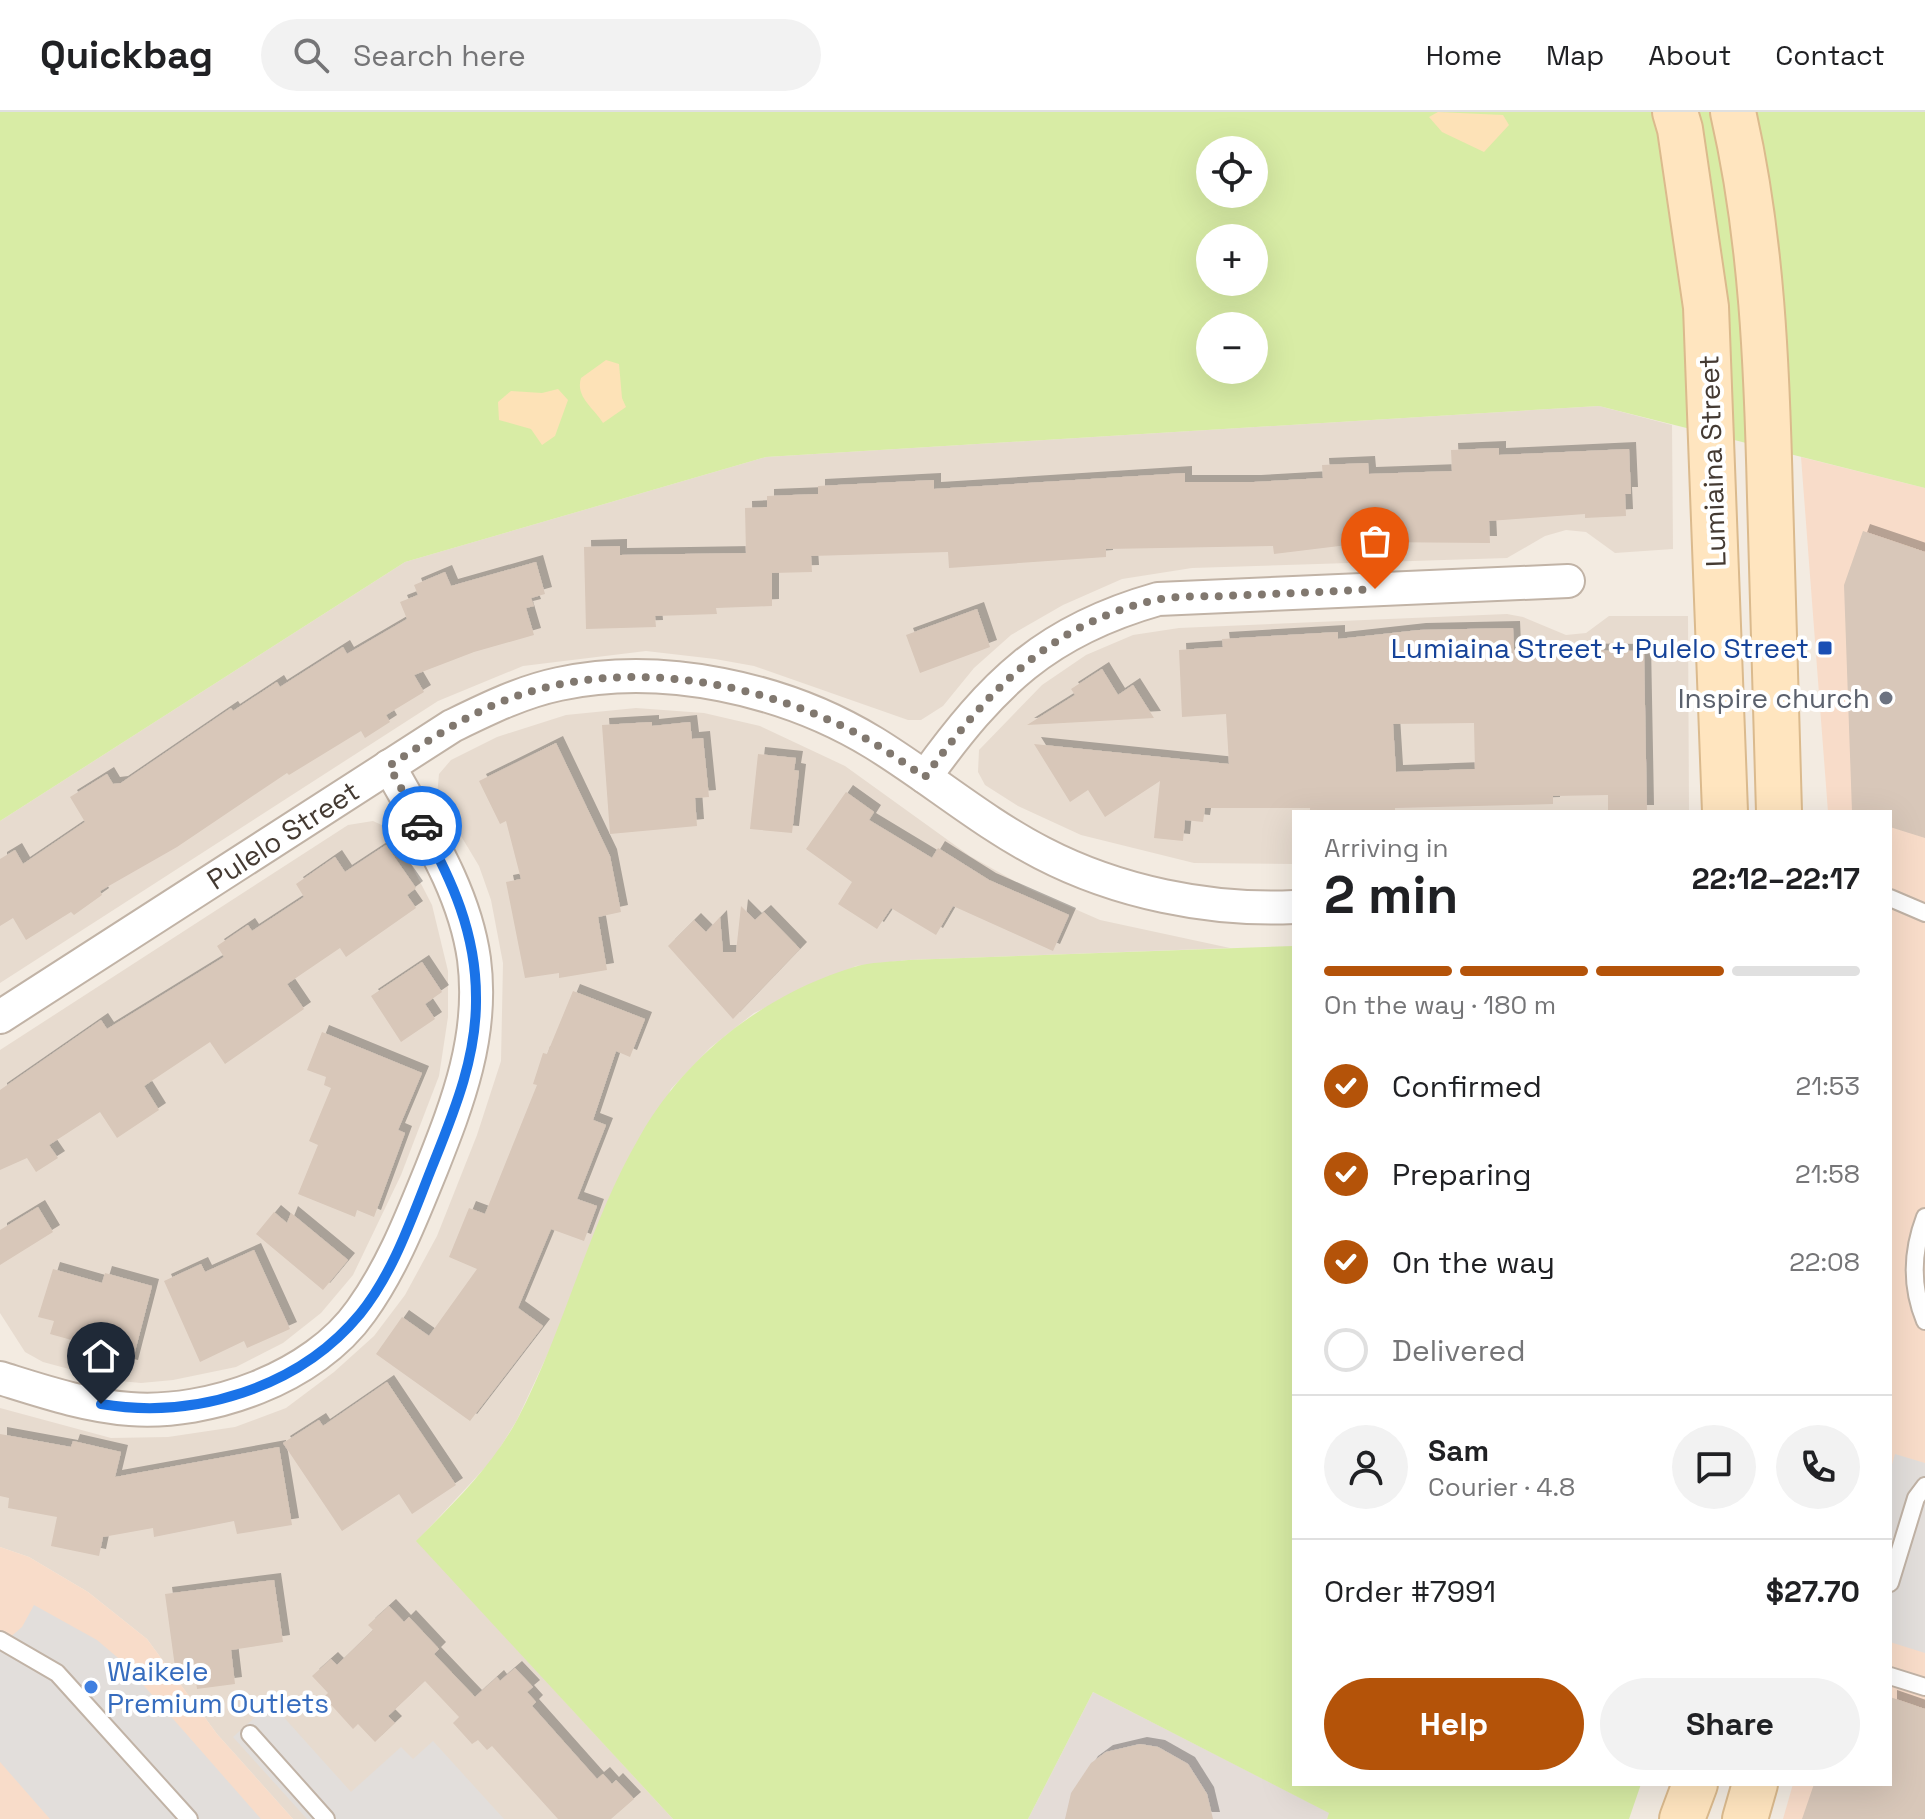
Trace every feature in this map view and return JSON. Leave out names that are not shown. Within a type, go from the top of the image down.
[{"type":"main road","name":"Lumiaina Street","points":[[1675,112],[1706,307],[1725,810]]},
{"type":"main road","name":"Lumiaina Street","points":[[1733,112],[1749,183],[1760,282],[1769,450],[1779,810]]},
{"type":"main road","points":[[1682,1819],[1694,1786]]},
{"type":"main road","points":[[1745,1819],[1754,1786]]},
{"type":"street","points":[[925,777],[984,700],[1027,661],[1075,629],[1115,611],[1158,599],[1568,581]]},
{"type":"street","name":"Pulelo Street","points":[[0,1017],[452,726],[510,698],[560,684],[617,677],[684,679],[746,691],[794,707],[862,737],[999,829],[1045,855],[1091,873],[1149,892],[1210,903],[1292,907]]},
{"type":"street","points":[[0,1378],[73,1399],[130,1409],[178,1408],[216,1401],[263,1385],[297,1368],[360,1314],[404,1238],[463,1090],[477,999],[464,911],[443,863],[389,766]]},
{"type":"lane","points":[[1892,899],[1925,913]]},
{"type":"lane","points":[[1925,1217],[1914,1266],[1917,1301],[1925,1321]]},
{"type":"lane","points":[[1892,1576],[1916,1498],[1925,1486]]},
{"type":"lane","points":[[0,1640],[57,1673],[189,1819]]},
{"type":"lane","points":[[1892,1677],[1925,1687]]},
{"type":"lane","points":[[250,1734],[326,1819]]},
{"type":"shaded area","points":[[1599,406],[1672,425],[1673,549],[1615,553],[1586,532],[1566,530],[1545,536],[1507,558],[1192,568],[1122,579],[1063,605],[1011,635],[974,668],[943,706],[921,720],[908,720],[754,666],[715,659],[646,651],[523,666],[438,701],[0,983],[0,821],[405,562],[766,457]]},
{"type":"shaded area","points":[[1801,457],[1925,488],[1925,1819],[1783,1819],[1792,1786],[1892,1786],[1892,810],[1828,810]]},
{"type":"shaded area","points":[[1507,614],[1523,617],[1566,635],[1586,633],[1609,616],[1688,616],[1689,810],[1292,810],[1292,864],[1194,863],[1081,835],[1018,806],[985,785],[978,772],[979,750],[1042,685],[1086,655],[1133,635],[1179,628]]},
{"type":"shaded area","points":[[636,708],[704,713],[760,726],[845,766],[970,856],[1027,888],[1100,920],[1230,948],[908,960],[856,966],[754,1013],[710,1048],[671,1089],[517,1420],[493,1459],[417,1541],[673,1819],[293,1819],[217,1734],[147,1639],[88,1592],[29,1557],[0,1547],[0,1408],[111,1438],[168,1437],[235,1427],[286,1408],[334,1372],[374,1336],[405,1295],[437,1236],[477,1135],[501,1061],[503,963],[491,900],[479,866],[437,796],[439,774],[451,760],[497,737],[566,715]]},
{"type":"shaded area","points":[[373,821],[386,827],[401,845],[432,905],[448,971],[448,1017],[439,1076],[401,1175],[353,1275],[321,1313],[283,1343],[236,1367],[141,1383],[110,1380],[43,1362],[25,1352],[0,1313],[0,1050],[348,825]]},
{"type":"shaded area","points":[[1895,1454],[1925,1463],[1925,1653],[1892,1643],[1892,1464]]},
{"type":"shaded area","name":"Waikele Premium Outlets","points":[[0,1547],[29,1557],[88,1592],[147,1639],[217,1734],[293,1819],[0,1819]]},
{"type":"shaded area","name":"Waikele Premium Outlets","points":[[34,1605],[97,1640],[124,1663],[261,1819],[50,1819],[0,1762],[0,1646],[22,1627]]},
{"type":"shaded area","points":[[1093,1692],[1330,1813],[1327,1819],[1028,1819]]},
{"type":"shaded area","points":[[271,1703],[351,1792],[401,1747],[413,1759],[433,1741],[504,1819],[307,1819],[233,1737]]},
{"type":"green space","points":[[0,112],[1925,112],[1925,488],[1599,406],[766,457],[405,562],[0,821]]},
{"type":"green space","points":[[1292,946],[1292,1786],[1640,1786],[1629,1819],[1327,1819],[1329,1813],[1093,1692],[1028,1819],[673,1819],[416,1541],[484,1469],[517,1420],[622,1170],[640,1136],[680,1079],[731,1031],[789,993],[860,965],[908,960]]},
{"type":"sand","points":[[1438,112],[1503,115],[1509,125],[1484,152],[1442,132],[1429,117]]},
{"type":"sand","points":[[606,360],[619,364],[622,398],[626,407],[603,423],[583,397],[580,385],[581,378]]},
{"type":"sand","points":[[558,389],[568,400],[555,436],[542,445],[531,429],[499,420],[498,402],[511,391],[542,393]]},
{"type":"building","points":[[1499,448],[1499,455],[1629,449],[1631,494],[1625,494],[1626,516],[1585,518],[1585,514],[1489,521],[1490,543],[1372,542],[1274,554],[1273,546],[1106,549],[1106,557],[949,568],[948,552],[811,556],[812,572],[772,573],[772,606],[716,608],[717,614],[655,616],[656,627],[586,629],[584,547],[620,546],[620,555],[746,553],[745,508],[767,507],[767,496],[818,494],[818,486],[934,480],[934,489],[1185,473],[1185,482],[1254,482],[1323,478],[1322,465],[1368,463],[1369,474],[1452,471],[1451,450]]},
{"type":"building","name":"Inspire church","points":[[1863,531],[1925,552],[1925,838],[1892,828],[1892,810],[1852,810],[1844,585]]},
{"type":"building","points":[[536,562],[545,594],[531,598],[534,606],[526,608],[534,635],[474,652],[414,675],[424,692],[386,715],[390,722],[365,738],[361,731],[289,775],[287,773],[177,847],[100,891],[102,895],[74,915],[71,912],[26,940],[13,918],[0,926],[0,859],[15,850],[23,864],[85,822],[70,797],[107,774],[113,784],[121,783],[231,708],[233,711],[277,682],[280,687],[343,647],[347,654],[407,619],[400,602],[418,595],[414,585],[445,572],[451,586]]},
{"type":"building","points":[[977,609],[990,647],[920,673],[906,635]]},
{"type":"building","points":[[1513,628],[1514,650],[1644,651],[1647,810],[1608,810],[1608,795],[1553,796],[1553,804],[1395,810],[1205,808],[1203,822],[1185,820],[1183,841],[1154,838],[1160,781],[1105,817],[1088,790],[1070,802],[1034,744],[1229,764],[1226,714],[1182,717],[1179,650],[1223,647],[1222,639],[1338,632],[1338,639],[1419,630]],"holes":[[[1474,723],[1475,769],[1396,772],[1393,724]]]},
{"type":"building","points":[[1102,669],[1118,695],[1133,685],[1154,718],[1027,725],[1075,695],[1071,689]]},
{"type":"building","points":[[652,722],[652,726],[690,722],[692,739],[703,738],[709,797],[695,798],[697,826],[610,834],[602,725]]},
{"type":"building","points":[[556,743],[610,856],[621,912],[598,917],[607,970],[559,978],[559,973],[525,978],[506,882],[521,879],[506,821],[500,824],[479,781]]},
{"type":"building","points":[[758,754],[796,758],[794,770],[799,771],[792,833],[750,829]]},
{"type":"building","points":[[846,792],[874,812],[869,820],[932,858],[938,848],[989,880],[1069,915],[1053,951],[953,906],[936,935],[891,908],[877,929],[838,904],[852,882],[806,849]]},
{"type":"building","points":[[386,845],[416,888],[407,895],[416,908],[346,957],[340,948],[287,984],[304,1009],[225,1064],[210,1042],[144,1086],[159,1110],[117,1138],[100,1112],[49,1145],[58,1158],[36,1172],[27,1158],[0,1170],[0,1090],[101,1020],[107,1029],[224,957],[217,946],[248,925],[252,931],[304,897],[296,884],[335,857],[345,872]]},
{"type":"building","points":[[741,906],[755,920],[764,912],[800,949],[733,1019],[668,946],[694,920],[706,932],[720,917],[723,952],[736,952]]},
{"type":"building","points":[[422,962],[442,992],[425,1004],[435,1019],[401,1042],[371,996]]},
{"type":"building","points":[[573,991],[645,1019],[630,1057],[616,1051],[593,1120],[606,1125],[577,1199],[597,1206],[584,1241],[551,1229],[518,1308],[543,1326],[470,1421],[376,1354],[402,1317],[429,1336],[477,1269],[449,1257],[469,1208],[485,1214],[537,1085],[533,1084],[543,1053],[547,1054]]},
{"type":"building","points":[[322,1032],[422,1073],[398,1130],[405,1133],[374,1217],[357,1210],[355,1217],[298,1194],[318,1145],[309,1141],[331,1088],[324,1085],[326,1077],[307,1070]]},
{"type":"building","points":[[38,1207],[53,1232],[0,1265],[0,1230]]},
{"type":"building","points":[[274,1212],[287,1223],[291,1213],[348,1260],[323,1290],[256,1234]]},
{"type":"building","points":[[254,1250],[290,1329],[247,1348],[244,1341],[200,1362],[164,1281],[201,1264],[205,1272]]},
{"type":"building","points":[[53,1269],[102,1283],[105,1273],[152,1286],[131,1367],[83,1355],[86,1344],[50,1334],[54,1321],[38,1317]]},
{"type":"building","points":[[387,1382],[456,1485],[412,1514],[399,1494],[342,1531],[283,1443],[319,1420],[323,1426]]},
{"type":"building","points":[[0,1434],[71,1447],[73,1441],[121,1452],[115,1477],[279,1447],[292,1525],[237,1534],[234,1521],[154,1537],[153,1528],[103,1537],[99,1556],[51,1546],[57,1517],[8,1508],[9,1498],[0,1496]]},
{"type":"building","points":[[274,1580],[283,1642],[231,1650],[235,1684],[197,1689],[194,1665],[175,1667],[165,1594]]},
{"type":"building","points":[[389,1606],[404,1622],[409,1617],[439,1649],[434,1654],[475,1697],[497,1677],[500,1681],[515,1668],[533,1687],[527,1692],[536,1702],[532,1706],[597,1779],[603,1774],[612,1784],[616,1780],[634,1799],[611,1819],[558,1819],[492,1746],[487,1750],[478,1740],[472,1744],[453,1723],[459,1717],[425,1681],[388,1716],[395,1723],[375,1742],[358,1724],[353,1729],[324,1697],[328,1693],[312,1676],[331,1659],[337,1665],[373,1630],[368,1625]]},
{"type":"building","points":[[1892,1698],[1925,1709],[1925,1819],[1802,1819],[1813,1786],[1892,1786]]},
{"type":"building","points":[[1140,1744],[1158,1747],[1188,1764],[1207,1794],[1213,1819],[1065,1819],[1071,1793],[1091,1763],[1106,1752]]},
{"type":"way so far","points":[[422,826],[389,766],[452,726],[510,698],[560,684],[617,677],[684,679],[746,691],[841,726],[873,742],[925,777],[984,700],[1027,661],[1075,629],[1115,611],[1158,599],[1375,589]]},
{"type":"place","name":"Lumiaina Street + Pulelo Street","points":[[1825,648]]},
{"type":"place","name":"Inspire church","points":[[1886,698]]},
{"type":"place","name":"Waikele Premium Outlets","points":[[91,1687]]},
{"type":"route","points":[[101,1404],[130,1409],[178,1408],[216,1401],[263,1385],[297,1368],[334,1339],[360,1314],[383,1277],[404,1238],[463,1090],[477,999],[474,959],[464,911],[443,863],[422,826]]}]
